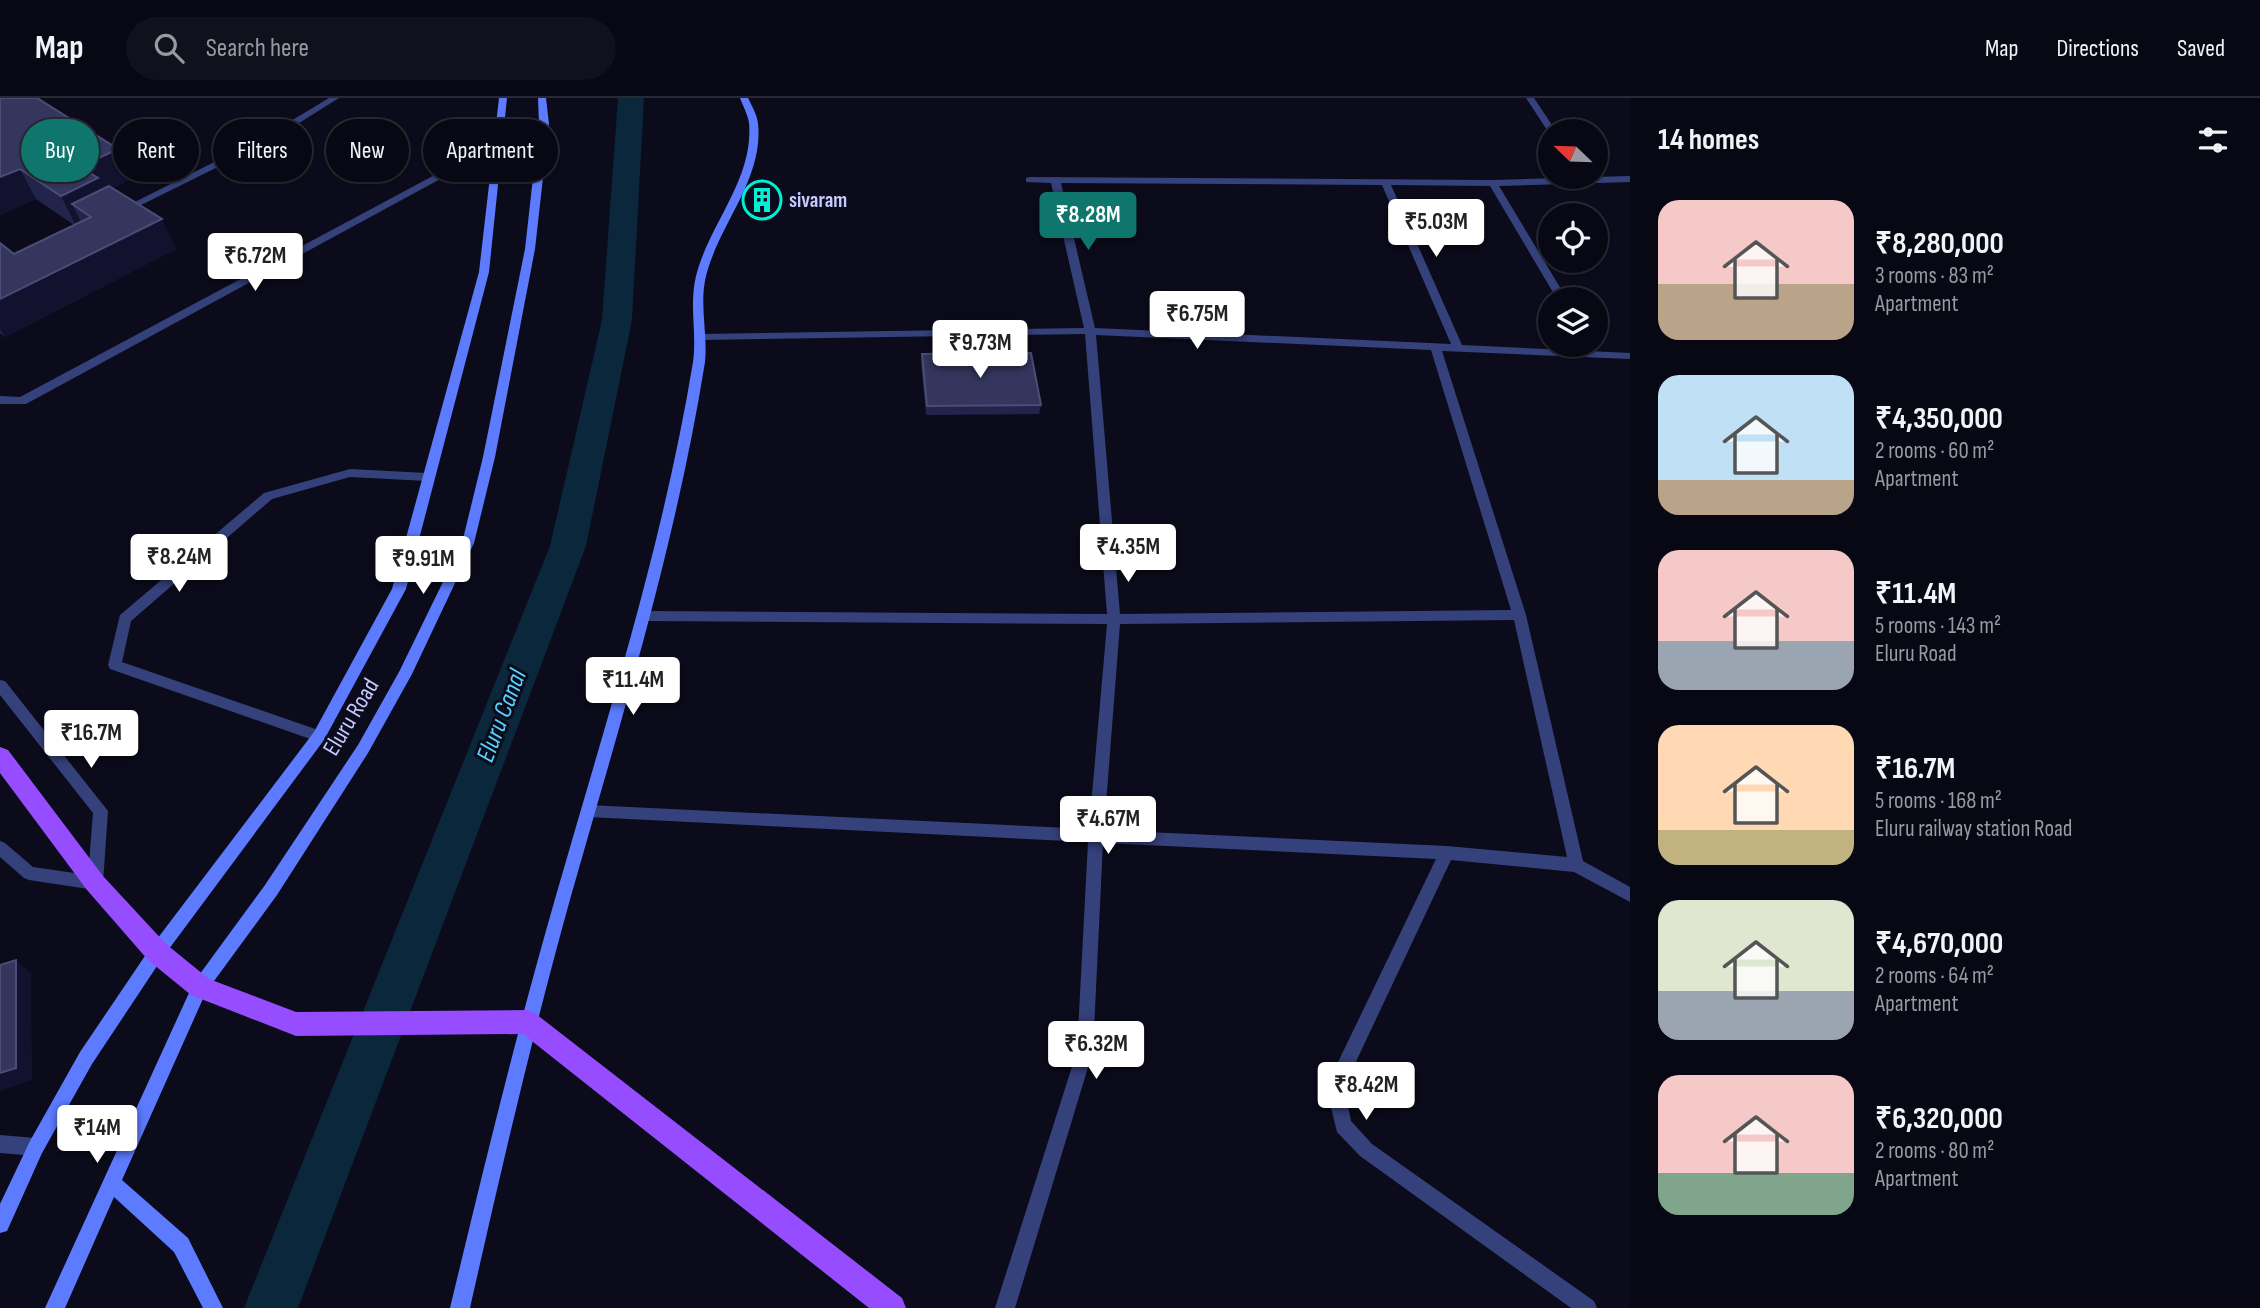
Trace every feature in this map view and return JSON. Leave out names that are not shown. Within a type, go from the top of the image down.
[{"type":"main road","name":"Eluru Road","points":[[502,119],[503,98]]},
{"type":"main road","name":"Eluru Road","points":[[55,1308],[200,987],[271,890],[363,749],[405,674],[468,543],[489,457],[530,249],[544,124],[542,98]]},
{"type":"main road","points":[[460,1308],[527,1021],[669,526],[701,337],[696,299],[703,268],[718,228],[752,161],[752,116],[744,98]]},
{"type":"main road","name":"Eluru Road","points":[[0,1224],[36,1147],[86,1058],[157,952],[319,736],[399,589],[484,272],[495,182]]},
{"type":"main road","points":[[0,756],[95,883],[157,952],[200,987],[296,1024],[527,1021],[892,1308]]},
{"type":"main road","points":[[111,1182],[181,1245],[213,1308]]},
{"type":"street","points":[[110,217],[269,138],[335,98]]},
{"type":"street","points":[[1530,98],[1544,119]]},
{"type":"street","points":[[1608,179],[1630,179]]},
{"type":"street","points":[[1029,180],[1493,183],[1538,180]]},
{"type":"street","points":[[1005,1308],[1086,1051],[1096,837],[1114,619],[1090,331],[1055,180]]},
{"type":"street","points":[[0,400],[22,401],[428,182]]},
{"type":"street","points":[[1385,182],[1458,348]]},
{"type":"street","points":[[1493,183],[1555,287]]},
{"type":"street","points":[[701,337],[1090,331],[1538,349]]},
{"type":"street","points":[[1435,347],[1519,615],[1576,865]]},
{"type":"street","points":[[1608,353],[1630,356]]},
{"type":"street","points":[[319,736],[115,666],[125,619],[268,496],[350,473],[427,477]]},
{"type":"street","points":[[644,616],[1114,619],[1519,615]]},
{"type":"street","points":[[0,685],[101,811],[95,883],[29,873],[0,848]]},
{"type":"street","points":[[588,811],[1447,853],[1576,865],[1630,895]]},
{"type":"street","points":[[1447,853],[1335,1087],[1343,1125],[1366,1150],[1587,1308]]},
{"type":"street","points":[[0,1144],[36,1147]]},
{"type":"building","points":[[0,98],[37,98],[70,119],[21,119],[21,170],[0,177]]},
{"type":"building","points":[[99,137],[113,146],[113,151],[99,158]]},
{"type":"building","points":[[40,182],[90,182],[61,196]]},
{"type":"building","points":[[109,186],[162,219],[0,299],[0,243],[14,254],[91,217],[72,204]]},
{"type":"building","points":[[1031,353],[1041,405],[927,406],[922,354]]},
{"type":"building","points":[[16,960],[16,1068],[0,1073],[0,965]]},
{"type":"waterway","name":"Eluru Canal","points":[[271,1308],[568,546],[617,320],[631,98]]},
{"type":"place","name":"sivaram","points":[[762,200]]}]
